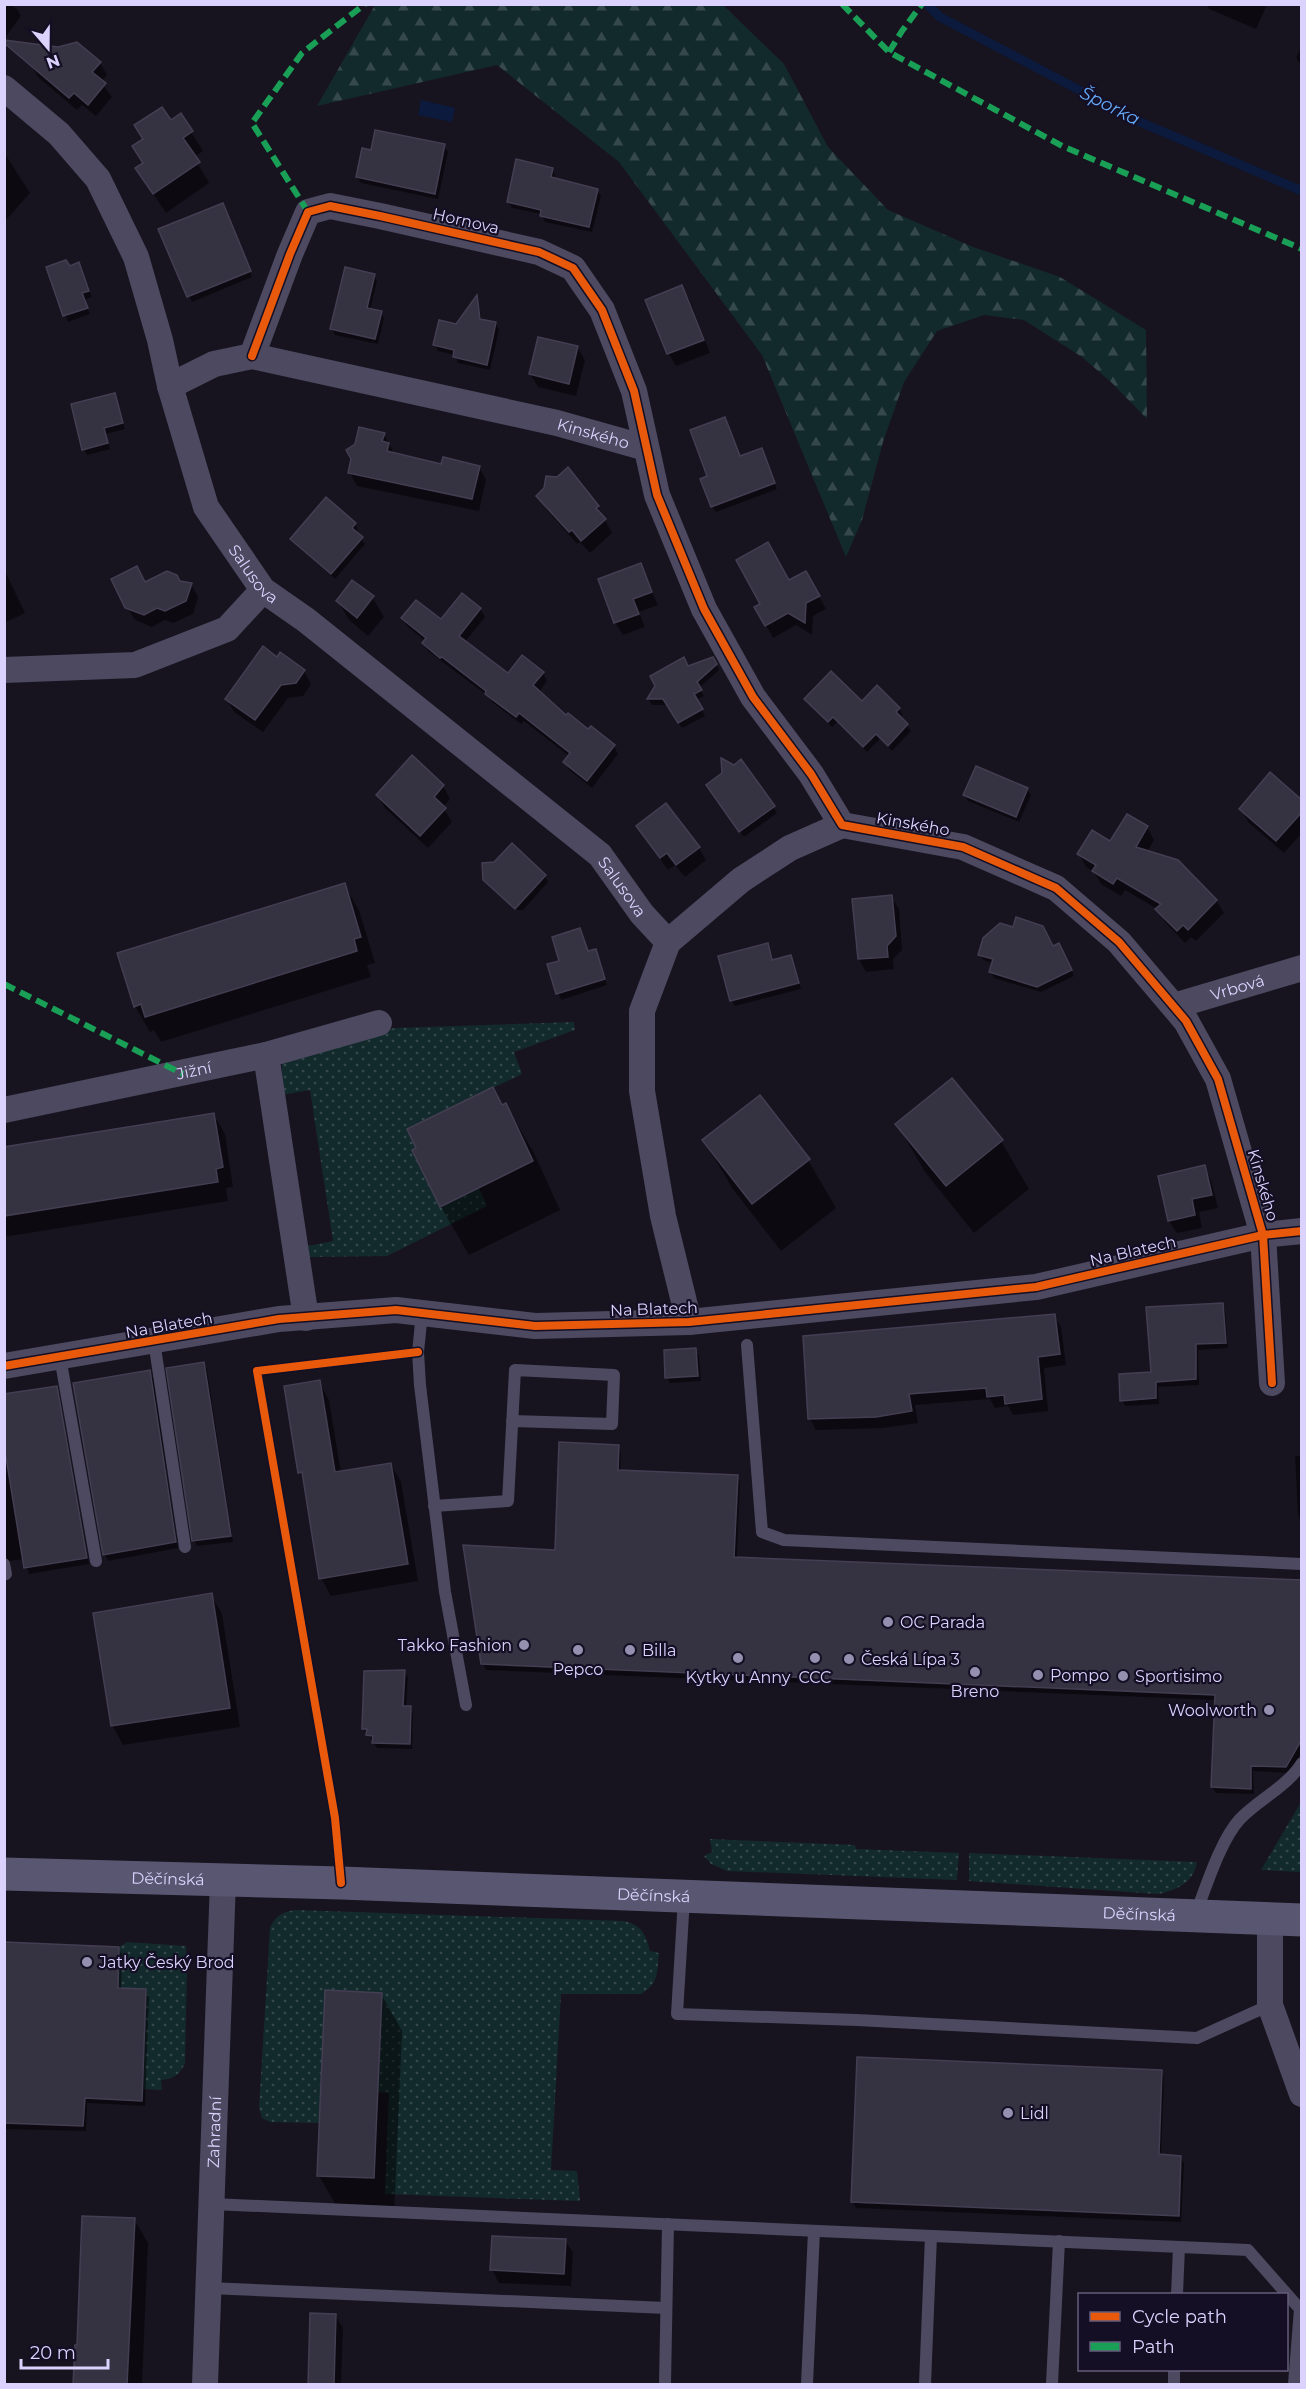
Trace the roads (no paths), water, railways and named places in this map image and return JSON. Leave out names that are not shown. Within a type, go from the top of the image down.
[{"type":"main road","name":"Děčínská","points":[[4,1874],[1286,1919]]},
{"type":"street","name":"Salusova","points":[[4,88],[59,134],[98,179],[136,257],[160,340],[170,386],[206,507],[263,590],[315,628],[600,855],[642,914],[668,942]]},
{"type":"street","name":"Hornova","points":[[252,356],[308,212],[330,206],[539,252],[573,268],[602,310],[634,391],[646,448]]},
{"type":"street","name":"Kinského","points":[[170,386],[214,364],[252,356],[557,423],[646,448],[657,495],[704,609],[753,697],[811,774],[842,825],[963,847],[1056,888],[1119,942],[1186,1021],[1218,1079],[1263,1235],[1272,1383]]},
{"type":"street","points":[[4,670],[135,665],[227,629],[263,590]]},
{"type":"street","points":[[689,1322],[663,1216],[642,1091],[642,1011],[668,942],[741,880],[790,848],[842,825]]},
{"type":"street","name":"Vrbová","points":[[1174,1006],[1302,968]]},
{"type":"street","name":"Jižní","points":[[4,1110],[266,1055],[379,1023]]},
{"type":"street","points":[[266,1055],[306,1318]]},
{"type":"street","name":"Na Blatech","points":[[4,1366],[279,1319],[396,1310],[535,1326],[689,1322],[1036,1287],[1263,1235],[1302,1231]]},
{"type":"street","name":"Zahradní","points":[[206,2385],[222,1880]]},
{"type":"street","points":[[1286,1919],[1270,2006],[1302,2094]]},
{"type":"lane","points":[[422,1313],[418,1352],[420,1384],[445,1592],[466,1705]]},
{"type":"lane","points":[[154,1341],[185,1547]]},
{"type":"lane","points":[[747,1346],[762,1532],[784,1539],[1302,1564]]},
{"type":"lane","points":[[60,1357],[96,1561]]},
{"type":"lane","points":[[434,1506],[508,1501],[512,1421],[515,1370],[614,1375],[612,1424],[512,1421]]},
{"type":"lane","points":[[1195,1916],[1217,1857],[1239,1820],[1295,1774],[1302,1763]]},
{"type":"lane","points":[[684,1897],[677,2014],[857,2020],[1197,2038],[1270,2006]]},
{"type":"lane","points":[[212,2204],[1248,2250],[1286,2293]]},
{"type":"lane","points":[[665,2385],[668,2224]]},
{"type":"lane","points":[[807,2385],[814,2231]]},
{"type":"lane","points":[[925,2385],[932,2236]]},
{"type":"lane","points":[[1052,2385],[1059,2241]]},
{"type":"lane","points":[[1177,2293],[1179,2247]]},
{"type":"lane","points":[[209,2288],[666,2308]]},
{"type":"lane","points":[[1288,2295],[1300,2309],[1294,2385]]},
{"type":"water","points":[[421,100],[455,108],[452,122],[418,115]]},
{"type":"waterway","name":"Šporka","points":[[927,4],[940,17],[1140,122],[1302,191]]},
{"type":"place","name":"OC Parada","points":[[888,1622]]},
{"type":"place","name":"Takko Fashion","points":[[524,1645]]},
{"type":"place","name":"Pepco","points":[[578,1650]]},
{"type":"place","name":"Billa","points":[[630,1650]]},
{"type":"place","name":"Kytky u Anny","points":[[738,1658]]},
{"type":"place","name":"CCC","points":[[815,1658]]},
{"type":"place","name":"Česká Lípa 3","points":[[849,1659]]},
{"type":"place","name":"Breno","points":[[975,1672]]},
{"type":"place","name":"Pompo","points":[[1038,1675]]},
{"type":"place","name":"Sportisimo","points":[[1123,1676]]},
{"type":"place","name":"Woolworth","points":[[1269,1710]]},
{"type":"place","name":"Jatky Český Brod","points":[[87,1962]]},
{"type":"place","name":"Lidl","points":[[1008,2113]]}]
